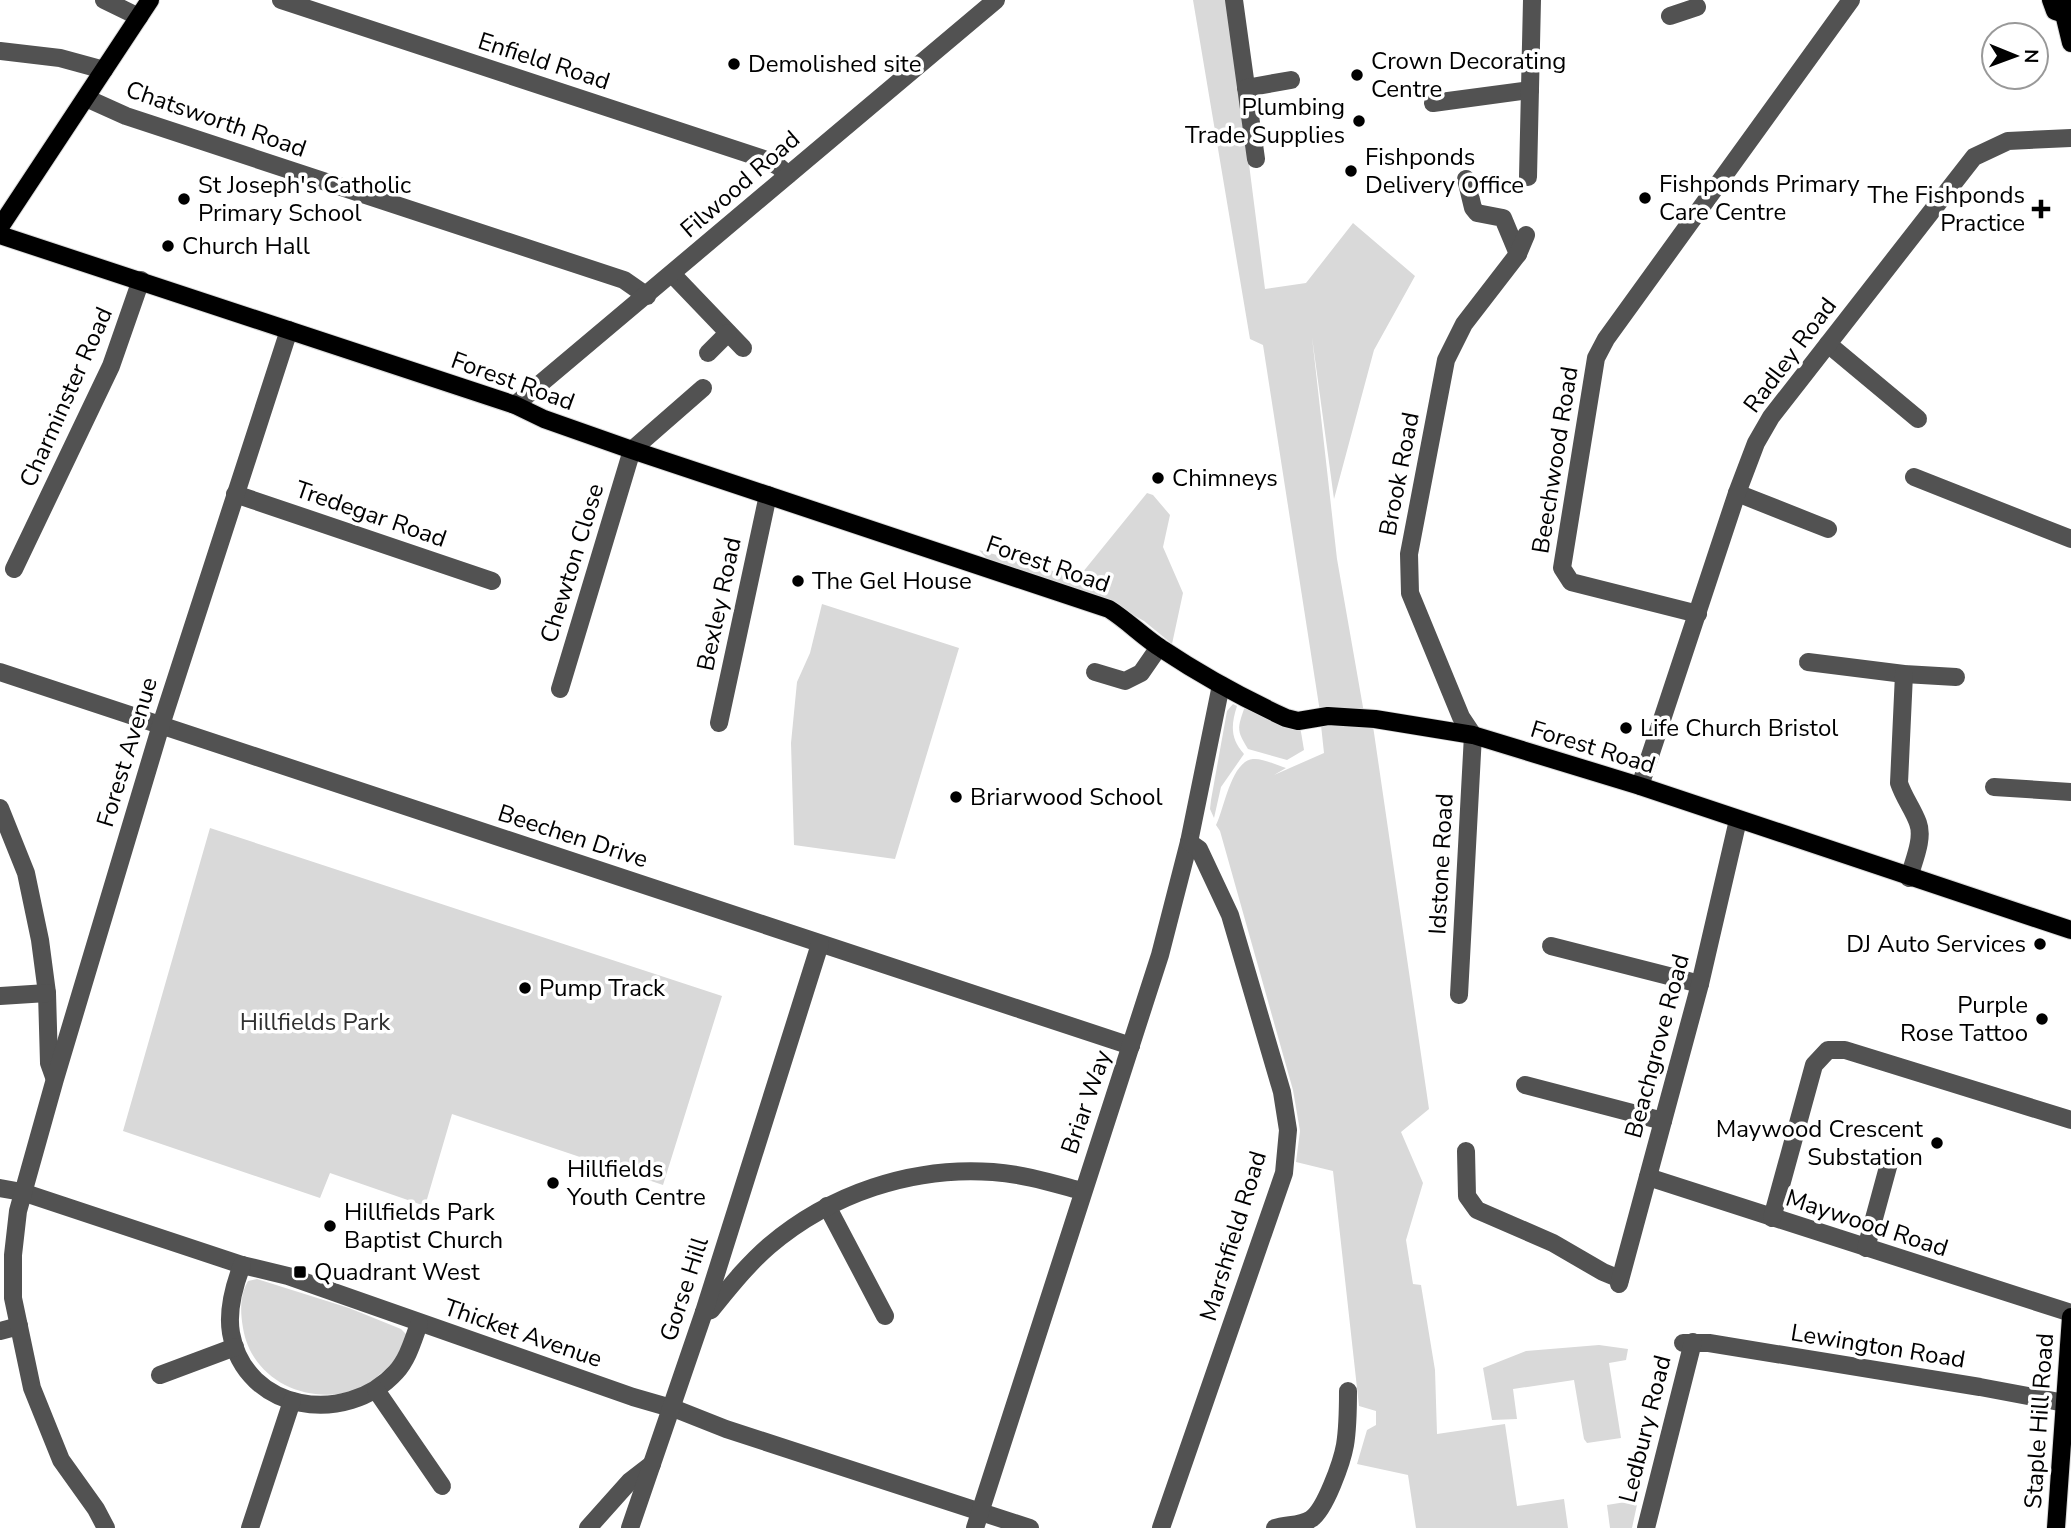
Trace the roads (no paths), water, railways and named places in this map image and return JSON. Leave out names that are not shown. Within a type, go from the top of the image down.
[{"type":"main road","points":[[0,228],[150,0]]},
{"type":"main road","points":[[2051,0],[2055,11],[2065,7],[2071,43]]},
{"type":"main road","name":"Forest Road","points":[[0,235],[515,405],[544,419],[632,450],[1109,609],[1127,620],[1159,647],[1221,685],[1265,708],[1298,720],[1328,716],[1375,719],[1473,735],[1640,786],[2071,930]]},
{"type":"main road","name":"Staple Hill Road","points":[[2056,1528],[2071,1315]]},
{"type":"street","points":[[104,0],[139,18]]},
{"type":"street","name":"Enfield Road","points":[[281,0],[761,158],[788,174]]},
{"type":"street","name":"Filwood Road","points":[[515,405],[673,275],[788,174],[996,0]]},
{"type":"street","points":[[1234,0],[1256,159]]},
{"type":"street","points":[[1528,177],[1532,0]]},
{"type":"street","name":"Beechwood Road","points":[[1698,614],[1570,582],[1562,568],[1596,358],[1606,339],[1851,0]]},
{"type":"street","points":[[0,51],[61,58],[104,70]]},
{"type":"street","points":[[1246,88],[1291,80]]},
{"type":"street","points":[[1433,103],[1530,90]]},
{"type":"street","name":"Chatsworth Road","points":[[86,98],[125,116],[624,280],[647,296]]},
{"type":"street","name":"Radley Road","points":[[1640,786],[1737,493],[1756,443],[1771,417],[1974,157],[2008,141],[2071,138]]},
{"type":"street","points":[[1466,179],[1473,208],[1478,213],[1503,218],[1518,254]]},
{"type":"street","name":"Brook Road","points":[[1473,735],[1461,716],[1409,593],[1409,554],[1446,360],[1464,324],[1518,254],[1526,235]]},
{"type":"street","points":[[673,275],[743,348]]},
{"type":"street","name":"Charminster Road","points":[[14,569],[111,366],[141,281]]},
{"type":"street","name":"Forest Avenue","points":[[106,1528],[96,1509],[61,1460],[33,1388],[13,1298],[13,1255],[22,1192],[160,725],[289,330]]},
{"type":"street","points":[[708,353],[728,333]]},
{"type":"street","points":[[1828,344],[1918,419]]},
{"type":"street","points":[[632,450],[704,388]]},
{"type":"street","name":"Chewton Close","points":[[560,689],[632,450]]},
{"type":"street","points":[[1914,477],[2071,539]]},
{"type":"street","points":[[1737,493],[1828,528]]},
{"type":"street","name":"Tredegar Road","points":[[235,494],[492,581]]},
{"type":"street","name":"Bexley Road","points":[[719,723],[768,495]]},
{"type":"street","points":[[1095,672],[1125,681],[1141,673],[1159,647]]},
{"type":"street","points":[[1808,662],[1904,674],[1956,677]]},
{"type":"street","name":"Beechen Drive","points":[[0,672],[1131,1046]]},
{"type":"street","points":[[1904,674],[1899,783],[1920,825],[1909,877]]},
{"type":"street","name":"Briar Way","points":[[977,1520],[1160,955],[1189,842],[1221,685]]},
{"type":"street","name":"Idstone Road","points":[[1459,995],[1473,735]]},
{"type":"street","points":[[1994,787],[2071,792]]},
{"type":"street","points":[[0,808],[5,834],[26,873],[40,940],[47,993],[49,1063],[55,1079]]},
{"type":"street","name":"Beachgrove Road","points":[[1466,1151],[1467,1196],[1477,1210],[1553,1243],[1619,1282],[1700,984],[1738,820]]},
{"type":"street","name":"Marshfield Road","points":[[1161,1528],[1284,1173],[1288,1130],[1282,1092],[1230,915],[1199,849],[1189,842]]},
{"type":"street","name":"Gorse Hill","points":[[630,1528],[704,1312],[820,944]]},
{"type":"street","points":[[1551,946],[1700,984]]},
{"type":"street","points":[[0,996],[47,993]]},
{"type":"street","points":[[1772,1218],[1814,1065],[1828,1050],[1845,1050],[2071,1120]]},
{"type":"street","points":[[1525,1085],[1664,1121]]},
{"type":"street","points":[[1866,1248],[1891,1156]]},
{"type":"street","points":[[704,1312],[711,1310],[741,1274],[795,1225],[827,1206],[898,1179],[947,1171],[992,1172],[1037,1178],[1082,1191]]},
{"type":"street","name":"Maywood Road","points":[[1648,1177],[2071,1315]]},
{"type":"street","name":"Thicket Avenue","points":[[0,1188],[22,1192],[242,1265],[288,1276],[374,1305],[419,1324],[671,1408],[977,1520],[1030,1528]]},
{"type":"street","points":[[827,1206],[885,1316]]},
{"type":"street","points":[[242,1265],[233,1290],[230,1312],[235,1347],[244,1365],[256,1379],[271,1391],[292,1401],[330,1406],[360,1398],[376,1390],[397,1371],[410,1351],[419,1324]]},
{"type":"street","points":[[0,1331],[19,1326]]},
{"type":"street","name":"Lewington Road","points":[[1688,1343],[1980,1387],[2065,1403]]},
{"type":"street","name":"Ledbury Road","points":[[1646,1528],[1688,1343]]},
{"type":"street","points":[[160,1375],[235,1347]]},
{"type":"street","points":[[376,1390],[442,1486]]},
{"type":"street","points":[[1275,1528],[1313,1518],[1323,1505],[1345,1448],[1349,1418],[1348,1391]]},
{"type":"street","points":[[250,1528],[292,1401]]},
{"type":"street","points":[[588,1528],[630,1481],[652,1464]]},
{"type":"place","name":"Demolished site","points":[[734,64]]},
{"type":"place","name":"Crown Decorating Centre","points":[[1357,75]]},
{"type":"place","name":"Plumbing Trade Supplies","points":[[1359,121]]},
{"type":"place","name":"Fishponds Delivery Office","points":[[1351,171]]},
{"type":"place","name":"Fishponds Primary Care Centre","points":[[1645,198]]},
{"type":"place","name":"St Joseph's Catholic Primary School","points":[[184,199]]},
{"type":"place","name":"The Fishponds Practice","points":[[2041,209]]},
{"type":"place","name":"Church Hall","points":[[168,246]]},
{"type":"place","name":"Chimneys","points":[[1158,478]]},
{"type":"place","name":"The Gel House","points":[[798,581]]},
{"type":"place","name":"Life Church Bristol","points":[[1626,728]]},
{"type":"place","name":"Briarwood School","points":[[956,797]]},
{"type":"place","name":"DJ Auto Services","points":[[2040,944]]},
{"type":"place","name":"Pump Track","points":[[525,988]]},
{"type":"place","name":"Purple Rose Tattoo","points":[[2042,1019]]},
{"type":"place","name":"Maywood Crescent Substation","points":[[1937,1143]]},
{"type":"place","name":"Hillfields Youth Centre","points":[[553,1183]]},
{"type":"place","name":"Hillfields Park Baptist Church","points":[[330,1226]]},
{"type":"place","name":"Quadrant West","points":[[300,1272]]},
{"type":"park label","name":"Hillfields Park","points":[[315,1022]]}]
